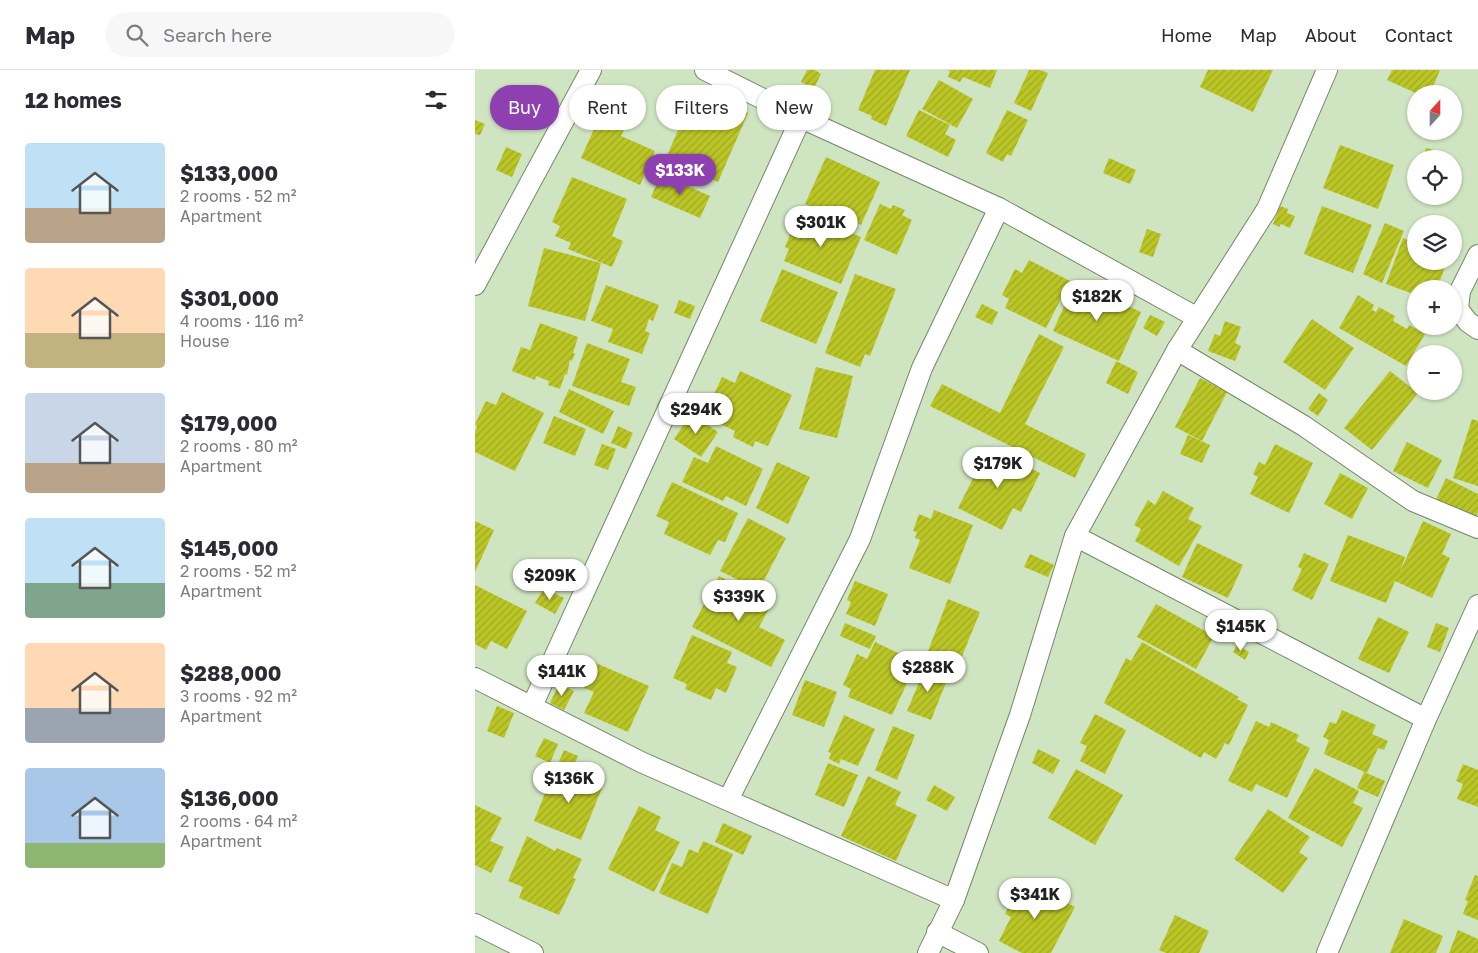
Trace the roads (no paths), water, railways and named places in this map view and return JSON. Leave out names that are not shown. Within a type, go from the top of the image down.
[{"type":"street","points":[[475,285],[591,70]]},
{"type":"street","points":[[705,70],[757,96]]},
{"type":"street","points":[[928,953],[954,900],[1020,715],[1075,536],[1196,317],[1267,208],[1327,70]]},
{"type":"street","points":[[532,706],[796,130]]},
{"type":"street","points":[[827,130],[999,208],[1196,317]]},
{"type":"street","points":[[729,800],[859,539],[922,368],[999,208]]},
{"type":"street","points":[[1478,255],[1460,291],[1459,309],[1468,322],[1478,329]]},
{"type":"street","points":[[1177,350],[1305,426],[1413,500],[1478,528]]},
{"type":"street","points":[[1075,536],[1426,719]]},
{"type":"street","points":[[1327,953],[1426,719],[1478,605]]},
{"type":"street","points":[[475,678],[641,762],[954,900]]},
{"type":"street","points":[[475,924],[533,953]]},
{"type":"street","points":[[937,932],[978,953]]}]
